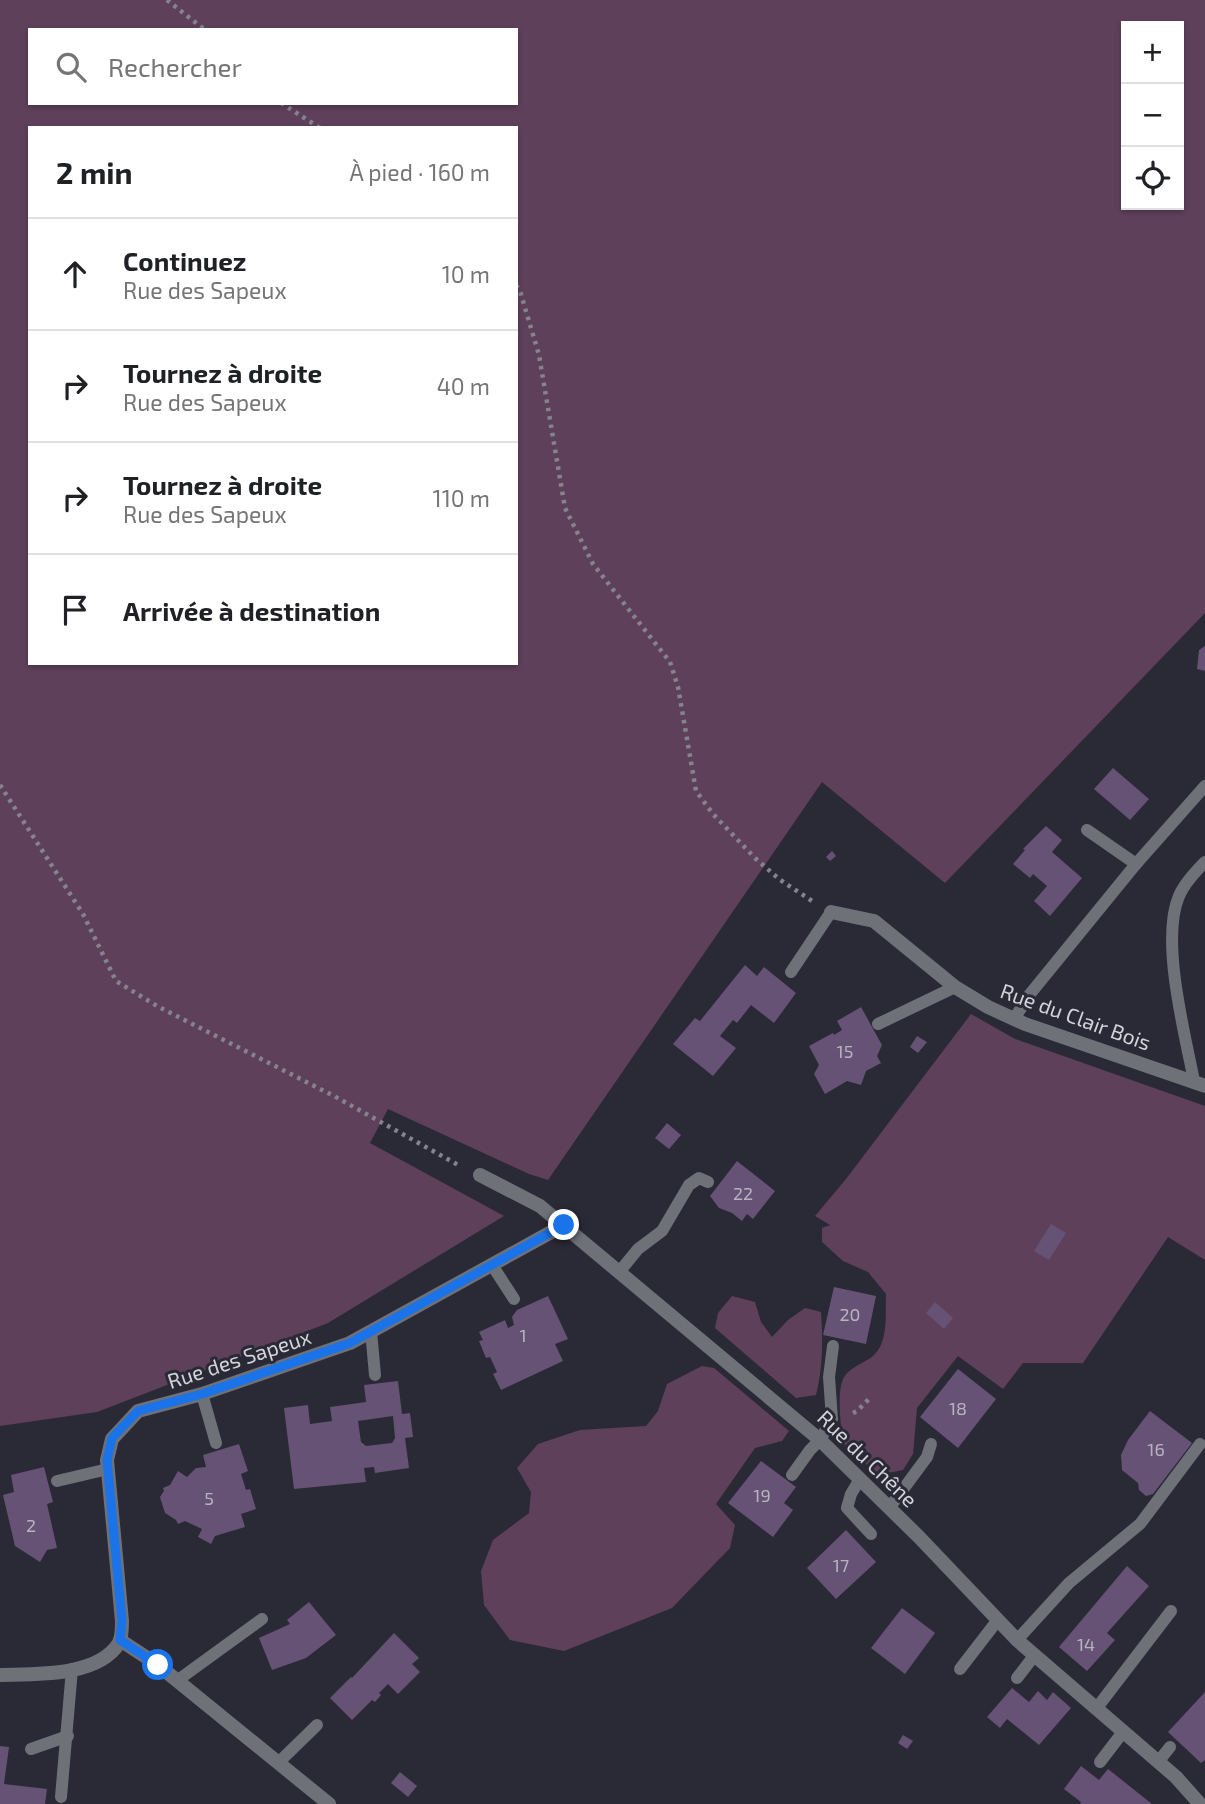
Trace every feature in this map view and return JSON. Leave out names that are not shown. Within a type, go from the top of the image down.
[{"type":"street","name":"Rue du Clair Bois","points":[[831,912],[874,922],[955,987],[988,1007],[1014,1019],[1199,1084]]},
{"type":"street","name":"Rue du Chêne","points":[[480,1175],[540,1206],[820,1440],[890,1507],[997,1621],[1176,1777],[1200,1804]]},
{"type":"street","name":"Rue des Sapeux","points":[[120,1640],[122,1621],[108,1469],[112,1438],[138,1411],[202,1394],[350,1343],[564,1225]]},
{"type":"street","points":[[0,1675],[47,1673],[92,1665],[110,1654],[120,1640],[178,1681],[329,1804]]},
{"type":"lane","points":[[1014,1019],[1030,994],[1136,864],[1205,786]]},
{"type":"lane","points":[[1087,830],[1136,864]]},
{"type":"lane","points":[[1199,1084],[1173,972],[1172,931],[1179,896],[1205,862]]},
{"type":"lane","points":[[791,972],[831,912]]},
{"type":"lane","points":[[878,1024],[955,987]]},
{"type":"lane","points":[[620,1271],[638,1249],[662,1231],[690,1185],[699,1178],[708,1182]]},
{"type":"lane","points":[[492,1265],[514,1299]]},
{"type":"lane","points":[[370,1331],[375,1375]]},
{"type":"lane","points":[[792,1475],[820,1440],[832,1419],[829,1377],[833,1346]]},
{"type":"lane","points":[[202,1394],[216,1443]]},
{"type":"lane","points":[[890,1507],[927,1457],[931,1444]]},
{"type":"lane","points":[[1017,1640],[1069,1583],[1140,1524],[1200,1444]]},
{"type":"lane","points":[[57,1481],[108,1469]]},
{"type":"lane","points":[[860,1479],[847,1508],[871,1534]]},
{"type":"lane","points":[[1097,1709],[1171,1611]]},
{"type":"lane","points":[[178,1681],[261,1619]]},
{"type":"lane","points":[[960,1669],[997,1621]]},
{"type":"lane","points":[[1017,1678],[1034,1656]]},
{"type":"lane","points":[[61,1797],[72,1669]]},
{"type":"lane","points":[[278,1763],[317,1725]]},
{"type":"lane","points":[[1100,1762],[1123,1732]]},
{"type":"lane","points":[[31,1749],[68,1736]]},
{"type":"lane","points":[[1158,1762],[1170,1747]]},
{"type":"path","points":[[167,0],[202,28]]},
{"type":"path","points":[[284,105],[317,126]]},
{"type":"path","points":[[518,288],[539,355],[565,508],[593,564],[670,662],[678,687],[696,792],[713,814],[763,865],[803,896],[831,912]]},
{"type":"path","points":[[0,785],[83,914],[116,981],[157,1006],[334,1096],[480,1175]]},
{"type":"shaded area","points":[[0,0],[1205,0],[1205,613],[945,883],[822,782],[548,1180],[529,1174],[388,1109],[370,1143],[504,1216],[328,1323],[97,1412],[0,1426]]},
{"type":"shaded area","points":[[971,1014],[1015,1039],[1205,1106],[1205,1260],[1168,1237],[1083,1363],[1023,1363],[1003,1389],[958,1356],[917,1408],[913,1454],[903,1470],[878,1475],[843,1443],[840,1396],[842,1382],[848,1372],[875,1354],[879,1348],[885,1325],[886,1294],[868,1272],[843,1261],[822,1242],[822,1228],[830,1225],[815,1216]]},
{"type":"shaded area","points":[[732,1296],[755,1302],[761,1322],[772,1337],[788,1320],[805,1308],[821,1312],[822,1353],[816,1395],[796,1398],[715,1328],[718,1313]]},
{"type":"shaded area","points":[[702,1366],[714,1368],[789,1431],[782,1441],[755,1448],[716,1504],[735,1525],[730,1548],[672,1608],[564,1651],[510,1640],[484,1605],[481,1571],[493,1540],[529,1513],[531,1492],[517,1468],[538,1444],[580,1430],[646,1426],[658,1411],[667,1384]]},
{"type":"building","points":[[1205,646],[1205,671],[1197,669],[1199,650]]},
{"type":"building","points":[[1113,768],[1149,799],[1130,820],[1094,789]]},
{"type":"building","points":[[1046,826],[1062,840],[1052,852],[1082,878],[1050,916],[1034,901],[1047,886],[1033,874],[1030,878],[1013,864],[1025,850],[1023,849]]},
{"type":"building","points":[[832,851],[836,856],[830,861],[826,857]]},
{"type":"building","points":[[745,965],[757,976],[764,967],[796,993],[774,1023],[751,1005],[737,1023],[733,1020],[720,1036],[736,1048],[713,1076],[673,1044],[695,1018],[700,1021]]},
{"type":"building","points":[[861,1007],[882,1045],[877,1056],[881,1063],[866,1071],[861,1085],[847,1081],[825,1094],[814,1074],[819,1065],[809,1046],[842,1030],[837,1021]]},
{"type":"building","points":[[917,1036],[927,1042],[918,1053],[910,1047]]},
{"type":"building","points":[[667,1123],[681,1135],[669,1149],[655,1138]]},
{"type":"building","points":[[737,1161],[775,1191],[753,1219],[747,1214],[742,1221],[719,1208],[710,1196]]},
{"type":"building","points":[[1051,1224],[1066,1233],[1049,1260],[1034,1251]]},
{"type":"building","points":[[834,1287],[876,1296],[866,1344],[823,1335]]},
{"type":"building","points":[[548,1296],[568,1339],[555,1344],[563,1361],[501,1390],[493,1374],[497,1372],[490,1357],[486,1358],[479,1341],[483,1340],[479,1332],[505,1320],[508,1328],[514,1325],[512,1317],[517,1310]]},
{"type":"building","points":[[935,1302],[953,1318],[944,1329],[926,1313]]},
{"type":"building","points":[[958,1369],[996,1399],[958,1448],[920,1417]]},
{"type":"building","points":[[398,1381],[402,1414],[410,1413],[413,1437],[405,1438],[409,1468],[375,1473],[374,1467],[364,1468],[366,1482],[294,1489],[284,1408],[308,1405],[310,1424],[332,1421],[330,1407],[366,1402],[364,1385]],"holes":[[[393,1416],[395,1438],[392,1443],[366,1446],[361,1442],[358,1421]]]},
{"type":"building","points":[[1150,1411],[1192,1443],[1153,1494],[1146,1496],[1139,1490],[1138,1483],[1122,1470],[1121,1455],[1128,1440]]},
{"type":"building","points":[[239,1444],[248,1471],[241,1474],[246,1490],[250,1489],[256,1509],[241,1514],[245,1527],[215,1536],[211,1544],[198,1537],[202,1529],[185,1521],[178,1524],[165,1513],[160,1497],[163,1488],[170,1485],[178,1471],[187,1477],[196,1468],[206,1467],[203,1455]]},
{"type":"building","points":[[761,1461],[796,1487],[784,1503],[793,1510],[773,1537],[728,1503]]},
{"type":"building","points":[[44,1467],[53,1502],[47,1504],[57,1548],[47,1550],[40,1562],[15,1546],[3,1495],[14,1492],[11,1475]]},
{"type":"building","points":[[846,1530],[876,1562],[836,1599],[807,1568]]},
{"type":"building","points":[[1127,1566],[1149,1586],[1107,1633],[1115,1640],[1087,1671],[1059,1647]]},
{"type":"building","points":[[309,1602],[336,1635],[306,1658],[272,1670],[259,1638],[290,1624],[287,1620]]},
{"type":"building","points":[[902,1608],[935,1633],[905,1674],[871,1648]]},
{"type":"building","points":[[394,1633],[419,1658],[412,1664],[420,1672],[398,1694],[388,1684],[375,1702],[372,1700],[352,1720],[330,1698]]},
{"type":"building","points":[[1012,1688],[1029,1702],[1038,1691],[1047,1700],[1053,1692],[1071,1708],[1039,1745],[1007,1719],[1000,1728],[987,1717]]},
{"type":"building","points":[[1205,1692],[1205,1760],[1201,1763],[1168,1732]]},
{"type":"building","points":[[903,1735],[913,1741],[907,1749],[898,1743]]},
{"type":"building","points":[[0,1746],[9,1747],[4,1784],[47,1789],[45,1804],[0,1804]]},
{"type":"building","points":[[1081,1766],[1099,1780],[1108,1769],[1152,1804],[1080,1804],[1081,1802],[1064,1789]]},
{"type":"building","points":[[400,1772],[417,1786],[408,1797],[391,1783]]},
{"type":"route","points":[[158,1665],[120,1640],[122,1621],[107,1460],[112,1438],[138,1411],[202,1394],[350,1343],[564,1225]]}]
